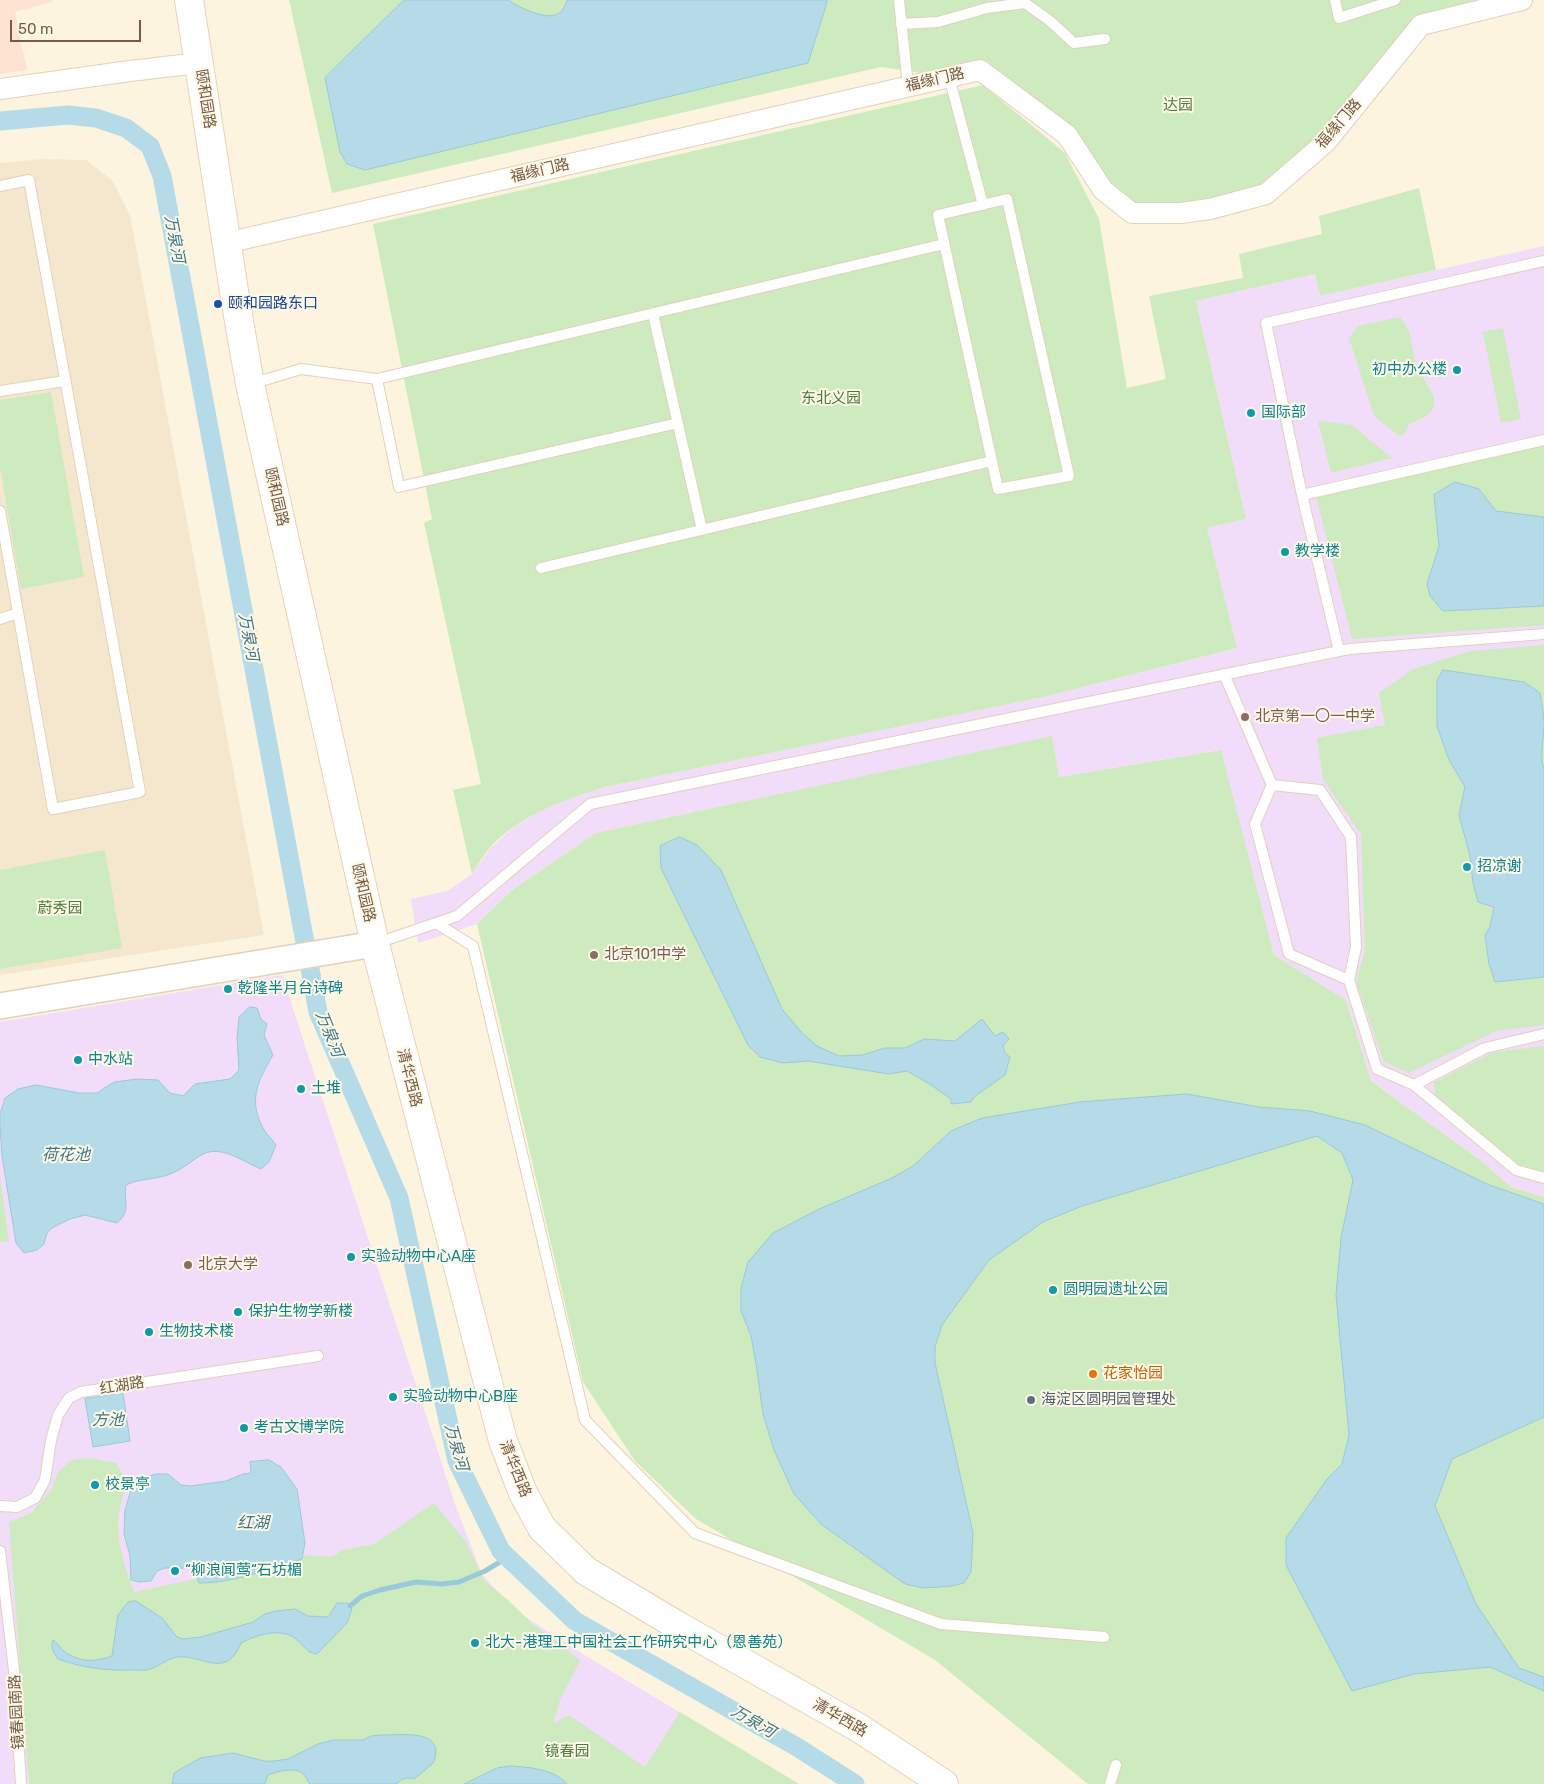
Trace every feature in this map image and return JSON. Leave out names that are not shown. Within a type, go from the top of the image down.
[{"type":"main road","name":"颐和园路","points":[[189,0],[226,243],[250,384],[375,944]]},
{"type":"main road","name":"清华西路","points":[[375,944],[503,1441],[523,1493],[542,1528],[586,1571],[680,1627],[859,1728],[944,1784]]},
{"type":"street","name":"福缘门路","points":[[226,243],[980,70],[1067,135],[1102,190],[1132,212],[1181,213],[1210,208],[1266,194],[1326,142],[1421,26],[1522,0]]},
{"type":"street","points":[[0,89],[199,63]]},
{"type":"street","name":"颐和园路","points":[[0,1006],[375,944]]},
{"type":"lane","points":[[898,0],[908,86]]},
{"type":"lane","points":[[1335,0],[1339,18],[1395,0]]},
{"type":"lane","points":[[901,24],[938,22],[987,8],[1026,2],[1074,43],[1105,39]]},
{"type":"lane","points":[[950,77],[983,204]]},
{"type":"lane","points":[[0,186],[29,180],[140,792],[53,809],[0,511]]},
{"type":"lane","points":[[1007,199],[1069,476],[998,489],[938,215],[983,204],[1007,199]]},
{"type":"lane","points":[[250,384],[301,369],[378,380],[944,244]]},
{"type":"lane","points":[[1339,651],[1302,495],[1266,323],[1544,261]]},
{"type":"lane","points":[[652,314],[702,530]]},
{"type":"lane","points":[[378,380],[399,487],[678,423]]},
{"type":"lane","points":[[0,391],[66,381]]},
{"type":"lane","points":[[1302,495],[1544,440]]},
{"type":"lane","points":[[541,568],[992,461]]},
{"type":"lane","points":[[0,619],[18,613]]},
{"type":"lane","points":[[375,944],[457,916],[590,804],[1339,651],[1544,634]]},
{"type":"lane","points":[[1224,674],[1272,785],[1255,824],[1289,954],[1349,980]]},
{"type":"lane","points":[[1272,785],[1320,790],[1351,838],[1356,947],[1349,980],[1377,1069],[1414,1085],[1516,1170],[1544,1178]]},
{"type":"lane","points":[[436,923],[473,946],[586,1420],[695,1533],[941,1624],[1104,1637]]},
{"type":"lane","points":[[1414,1085],[1485,1048],[1544,1034]]},
{"type":"lane","name":"红湖路","points":[[0,1506],[17,1507],[36,1498],[45,1480],[58,1415],[69,1398],[81,1392],[318,1356]]},
{"type":"lane","name":"镜春园南路","points":[[0,1551],[14,1670],[21,1784]]},
{"type":"lane","points":[[1110,1784],[1116,1765]]},
{"type":"shaded area","points":[[0,0],[52,0],[52,2],[15,12],[27,70],[0,74]]},
{"type":"shaded area","points":[[43,159],[86,160],[113,181],[130,215],[264,935],[0,975],[0,163]]},
{"type":"shaded area","name":"北京第一〇一中学","points":[[1544,246],[1544,1197],[1511,1187],[1484,1163],[1371,1081],[1346,1000],[1274,955],[1220,750],[1059,777],[1052,737],[596,833],[512,890],[477,924],[418,943],[411,899],[447,891],[472,874],[492,846],[514,827],[542,810],[565,800],[605,787],[1043,697],[1237,648],[1206,528],[1246,519],[1196,301],[1315,274],[1320,296]]},
{"type":"shaded area","name":"北京大学","points":[[282,975],[456,1507],[482,1574],[513,1609],[586,1656],[799,1784],[0,1784],[0,1022]]},
{"type":"green space","name":"达园","points":[[289,0],[1518,0],[1421,26],[1266,194],[1132,213],[1067,135],[980,70],[949,77],[881,67],[332,193]]},
{"type":"green space","name":"东北义园","points":[[983,85],[1065,153],[1099,219],[1127,388],[1166,379],[1149,296],[1243,278],[1239,254],[1322,234],[1319,216],[1419,188],[1436,270],[1320,296],[1315,274],[1196,301],[1246,519],[1207,528],[1237,648],[1043,697],[605,787],[545,809],[517,825],[492,845],[472,874],[453,790],[481,784],[424,523],[432,519],[373,224]]},
{"type":"green space","points":[[1400,317],[1409,331],[1416,365],[1434,396],[1434,408],[1425,417],[1409,424],[1404,435],[1399,436],[1374,416],[1349,338],[1358,326]]},
{"type":"green space","points":[[1503,328],[1521,419],[1501,423],[1483,332]]},
{"type":"green space","points":[[51,392],[84,577],[21,589],[0,468],[0,400]]},
{"type":"green space","points":[[1318,421],[1352,425],[1392,458],[1331,473]]},
{"type":"green space","points":[[1544,440],[1544,625],[1352,639],[1315,492]]},
{"type":"green space","points":[[1544,645],[1544,1025],[1496,1031],[1409,1073],[1384,1062],[1356,981],[1365,951],[1361,834],[1323,780],[1317,738],[1385,725],[1379,693],[1413,669],[1470,651]]},
{"type":"green space","name":"圆明园遗址公园","points":[[1052,736],[1059,777],[1221,750],[1274,955],[1346,1000],[1371,1081],[1484,1163],[1511,1187],[1544,1197],[1544,1784],[1088,1784],[935,1660],[696,1519],[635,1461],[583,1382],[477,924],[512,890],[596,833]]},
{"type":"green space","name":"蔚秀园","points":[[105,850],[122,948],[0,969],[0,870]]},
{"type":"green space","points":[[1544,1046],[1544,1174],[1518,1167],[1435,1095],[1434,1082],[1494,1052]]},
{"type":"green space","points":[[0,1176],[9,1241],[0,1242]]},
{"type":"green space","name":"镜春园","points":[[89,1458],[116,1463],[128,1483],[119,1511],[118,1525],[121,1551],[134,1592],[309,1555],[331,1557],[343,1550],[374,1544],[434,1503],[466,1542],[484,1580],[534,1625],[561,1644],[580,1661],[560,1700],[553,1723],[569,1715],[645,1767],[680,1712],[799,1784],[29,1784],[9,1522],[31,1513],[51,1490],[58,1472],[71,1460]]},
{"type":"water","points":[[404,0],[509,0],[531,12],[550,16],[561,11],[567,0],[827,0],[827,2],[808,63],[365,170],[347,164],[340,152],[325,78]]},
{"type":"water","points":[[1455,482],[1479,489],[1496,511],[1544,517],[1544,606],[1443,611],[1430,596],[1427,584],[1439,546],[1434,495]]},
{"type":"water","points":[[1443,670],[1524,682],[1540,693],[1544,725],[1542,753],[1544,769],[1544,977],[1495,982],[1489,964],[1485,935],[1490,927],[1494,907],[1478,902],[1473,883],[1470,856],[1459,815],[1465,787],[1449,760],[1437,726],[1437,681]]},
{"type":"water","points":[[680,837],[697,845],[721,870],[782,1009],[802,1033],[817,1046],[839,1056],[862,1055],[885,1048],[905,1048],[924,1039],[955,1041],[982,1019],[995,1036],[1003,1032],[1009,1039],[1003,1046],[1005,1053],[1010,1057],[1005,1075],[974,1097],[971,1102],[951,1104],[951,1099],[907,1071],[889,1074],[808,1061],[783,1063],[760,1057],[748,1045],[661,868],[660,846]]},
{"type":"water","name":"荷花池","points":[[250,1007],[257,1008],[261,1019],[267,1024],[264,1035],[273,1055],[263,1072],[256,1098],[258,1116],[262,1126],[276,1145],[269,1162],[261,1169],[225,1153],[210,1152],[203,1154],[165,1176],[126,1185],[126,1210],[117,1223],[85,1215],[70,1219],[52,1228],[47,1233],[44,1244],[37,1250],[24,1253],[16,1243],[2,1156],[0,1114],[5,1098],[18,1089],[36,1085],[79,1093],[97,1093],[114,1082],[137,1079],[158,1080],[170,1093],[183,1096],[195,1084],[230,1079],[239,1070],[237,1038],[239,1017]]},
{"type":"water","points":[[1187,1094],[1259,1107],[1310,1111],[1365,1125],[1487,1184],[1544,1204],[1544,1417],[1452,1459],[1435,1506],[1476,1604],[1519,1668],[1544,1677],[1544,1691],[1490,1667],[1414,1674],[1352,1691],[1286,1565],[1286,1538],[1327,1479],[1342,1464],[1349,1435],[1336,1295],[1341,1238],[1353,1180],[1342,1153],[1317,1136],[1082,1206],[1043,1222],[989,1260],[942,1325],[935,1347],[935,1363],[973,1533],[971,1572],[964,1583],[952,1586],[923,1588],[905,1584],[822,1525],[794,1494],[774,1450],[763,1414],[751,1336],[741,1311],[741,1288],[748,1262],[773,1233],[819,1209],[890,1179],[913,1166],[951,1131],[982,1118],[1080,1102]]},
{"type":"water","name":"方池","points":[[123,1393],[130,1441],[93,1447],[85,1399]]},
{"type":"water","name":"红湖","points":[[269,1460],[281,1467],[297,1489],[305,1543],[302,1559],[225,1581],[199,1583],[196,1575],[190,1568],[165,1568],[157,1571],[151,1581],[139,1582],[131,1580],[130,1556],[124,1534],[125,1510],[134,1480],[156,1474],[168,1474],[181,1485],[190,1486],[226,1481],[251,1473],[250,1462]]},
{"type":"water","points":[[136,1601],[162,1618],[177,1637],[183,1639],[201,1637],[253,1622],[265,1614],[276,1611],[295,1609],[308,1616],[328,1617],[337,1603],[348,1603],[352,1609],[347,1623],[317,1654],[308,1650],[290,1635],[276,1633],[254,1637],[241,1643],[235,1654],[228,1661],[221,1663],[178,1657],[148,1670],[115,1670],[86,1667],[58,1659],[52,1648],[53,1640],[66,1653],[79,1659],[95,1660],[112,1656],[118,1615],[128,1602]]},
{"type":"water","points":[[417,1735],[431,1740],[435,1746],[436,1753],[434,1762],[414,1779],[400,1780],[397,1784],[310,1784],[303,1774],[291,1770],[268,1775],[265,1784],[172,1784],[174,1773],[200,1758],[233,1753],[264,1761],[274,1761],[288,1759],[318,1744],[333,1740],[363,1740],[371,1736]]},
{"type":"water","points":[[510,1766],[533,1768],[548,1772],[562,1779],[567,1784],[464,1784],[497,1768]]},
{"type":"waterway","name":"万泉河","points":[[0,121],[68,115],[96,118],[126,128],[150,146],[162,176],[318,1012],[399,1198],[457,1461],[501,1551],[575,1621],[797,1747],[855,1784]]},
{"type":"waterway","points":[[350,1606],[362,1596],[416,1582],[442,1584],[459,1582],[485,1571],[508,1557]]},
{"type":"place","name":"颐和园路东口","points":[[218,304]]},
{"type":"place","name":"初中办公楼","points":[[1457,370]]},
{"type":"place","name":"国际部","points":[[1251,413]]},
{"type":"place","name":"教学楼","points":[[1285,552]]},
{"type":"place","name":"北京第一〇一中学","points":[[1245,717]]},
{"type":"place","name":"招凉谢","points":[[1467,867]]},
{"type":"place","name":"北京101中学","points":[[594,955]]},
{"type":"place","name":"乾隆半月台诗碑","points":[[228,989]]},
{"type":"place","name":"中水站","points":[[78,1060]]},
{"type":"place","name":"土堆","points":[[301,1089]]},
{"type":"place","name":"实验动物中心A座","points":[[351,1257]]},
{"type":"place","name":"北京大学","points":[[188,1265]]},
{"type":"place","name":"圆明园遗址公园","points":[[1053,1290]]},
{"type":"place","name":"保护生物学新楼","points":[[238,1312]]},
{"type":"place","name":"生物技术楼","points":[[149,1332]]},
{"type":"place","name":"花家怡园","points":[[1093,1374]]},
{"type":"place","name":"实验动物中心B座","points":[[393,1397]]},
{"type":"place","name":"海淀区圆明园管理处","points":[[1031,1400]]},
{"type":"place","name":"考古文博学院","points":[[244,1428]]},
{"type":"place","name":"校景亭","points":[[95,1485]]},
{"type":"place","name":"“柳浪闻莺“石坊楣","points":[[175,1571]]},
{"type":"place","name":"北大-港理工中国社会工作研究中心（恩善苑）","points":[[475,1643]]}]
